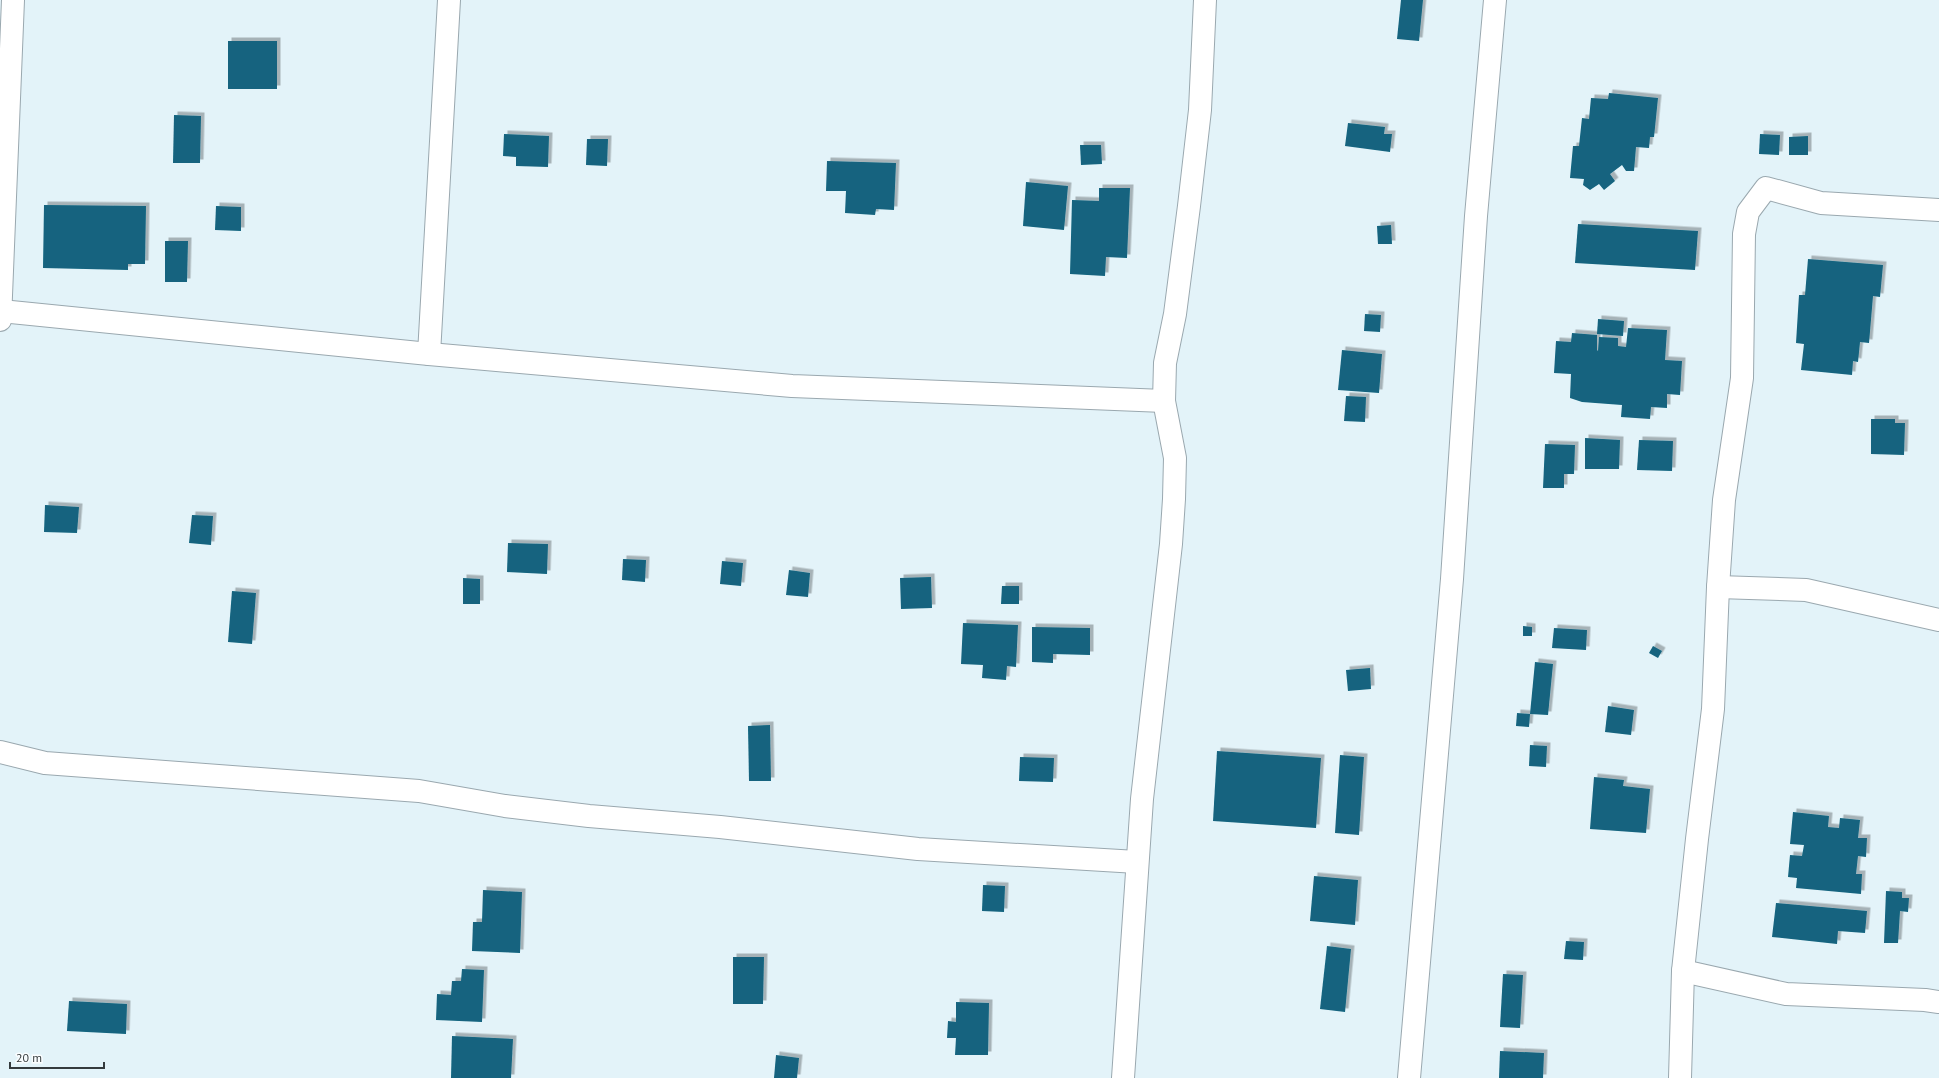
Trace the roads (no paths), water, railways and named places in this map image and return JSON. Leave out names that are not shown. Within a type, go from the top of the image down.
[{"type":"street","points":[[13,0],[1,316],[792,386],[1164,401]]},
{"type":"street","points":[[429,354],[449,0]]},
{"type":"street","points":[[1123,1078],[1142,799],[1174,507],[1175,458],[1164,401],[1165,362],[1175,314],[1200,110],[1205,0]]},
{"type":"street","points":[[1410,1078],[1452,579],[1476,224],[1495,0]]},
{"type":"street","points":[[1680,1078],[1683,970],[1713,709],[1718,587],[1724,500],[1742,378],[1742,285],[1744,234],[1748,212],[1766,188],[1821,203],[1939,210]]},
{"type":"street","points":[[1718,587],[1806,590],[1939,620]]},
{"type":"street","points":[[0,752],[45,763],[419,791],[505,806],[574,814],[720,827],[918,849],[1137,862]]},
{"type":"street","points":[[1683,970],[1786,994],[1925,1000],[1939,1002]]}]
